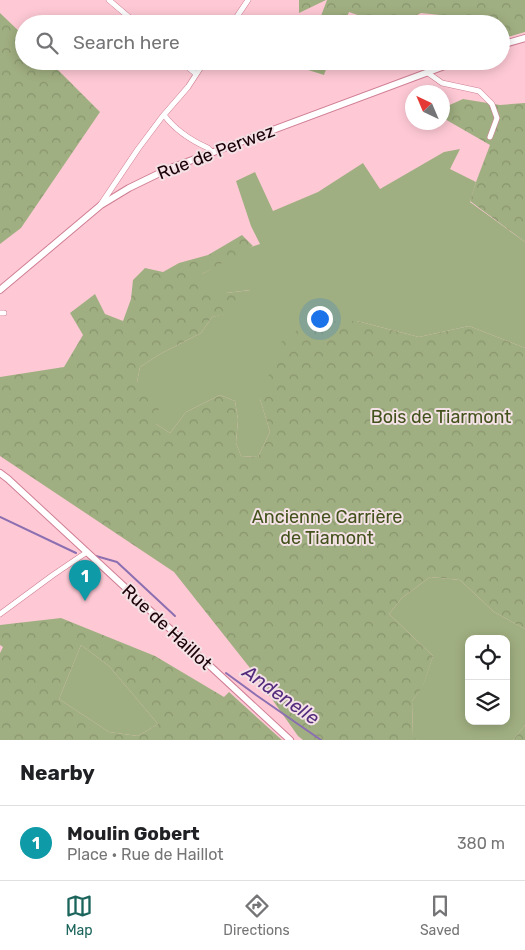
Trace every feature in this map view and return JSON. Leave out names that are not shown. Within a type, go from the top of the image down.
[{"type":"street","points":[[110,0],[127,15]]},
{"type":"street","points":[[238,15],[248,0]]},
{"type":"street","points":[[510,42],[525,38]]},
{"type":"street","points":[[191,70],[196,74]]},
{"type":"street","points":[[101,205],[138,149],[188,87],[199,70]]},
{"type":"street","name":"Rue de Perwez","points":[[0,290],[101,205],[129,188],[168,169],[212,152],[436,70]]},
{"type":"street","points":[[428,73],[442,83],[479,91],[492,104],[497,118],[490,137]]},
{"type":"street","points":[[164,115],[179,132],[212,152]]},
{"type":"street","name":"Rue de Haillot","points":[[0,474],[290,740]]},
{"type":"street","points":[[0,614],[87,552]]},
{"type":"green space","points":[[299,0],[326,0],[299,13]]},
{"type":"green space","points":[[327,0],[525,0],[525,32],[510,36],[510,15],[440,15],[421,13],[417,15],[358,15],[349,12],[348,15],[321,15]]},
{"type":"green space","points":[[0,13],[15,27],[15,70],[58,70],[100,112],[21,228],[0,244]]},
{"type":"green space","points":[[308,70],[326,70],[324,75]]},
{"type":"green space","points":[[463,99],[500,105],[525,103],[525,242],[470,201],[490,145],[450,122],[450,105]]},
{"type":"green space","points":[[460,149],[450,169],[476,182],[470,202],[525,242],[525,348],[469,326],[419,337],[357,321],[260,399],[270,432],[258,457],[241,456],[236,443],[238,420],[235,401],[220,395],[186,412],[170,433],[156,424],[137,382],[140,367],[160,354],[201,333],[212,317],[235,311],[250,290],[202,293],[202,274],[237,253],[260,244],[251,226],[236,181],[255,172],[273,211],[318,192],[363,163],[380,189],[444,152]]},
{"type":"green space","name":"Bois de Tiarmont","points":[[242,235],[253,246],[202,274],[202,293],[251,290],[235,312],[212,317],[201,333],[160,354],[140,367],[137,382],[160,402],[156,424],[170,433],[186,412],[220,395],[235,401],[238,420],[236,443],[241,456],[258,457],[270,432],[260,399],[281,342],[308,322],[357,321],[419,337],[469,326],[525,348],[525,629],[494,612],[460,580],[430,577],[402,598],[389,614],[433,656],[423,686],[412,701],[413,737],[418,740],[303,740],[298,736],[250,668],[174,572],[0,456],[0,377],[64,367],[83,335],[70,313],[95,294],[105,314],[123,321],[131,299],[133,280],[145,268],[163,272],[179,263],[208,255]]},
{"type":"green space","points":[[430,577],[460,580],[494,612],[525,629],[525,725],[513,740],[418,740],[413,738],[412,701],[423,685],[433,656],[389,614],[402,598]]},
{"type":"green space","points":[[61,618],[155,656],[224,697],[229,692],[282,740],[0,740],[0,653],[3,647],[0,645],[0,625]],"holes":[[[81,645],[109,666],[158,724],[138,736],[109,732],[59,699]]]},
{"type":"green space","points":[[81,645],[109,666],[158,724],[138,736],[109,732],[59,699]]},
{"type":"green space","points":[[525,725],[525,740],[513,740]]},
{"type":"waterway","name":"Andenelle","points":[[0,517],[76,553]]},
{"type":"waterway","name":"Andenelle","points":[[96,556],[117,562],[175,616]]},
{"type":"waterway","name":"Andenelle","points":[[226,673],[321,740]]},
{"type":"place","name":"Moulin Gobert","points":[[85,601]]},
{"type":"park label","name":"Ancienne Carrière de Tiamont","points":[[327,527]]}]
